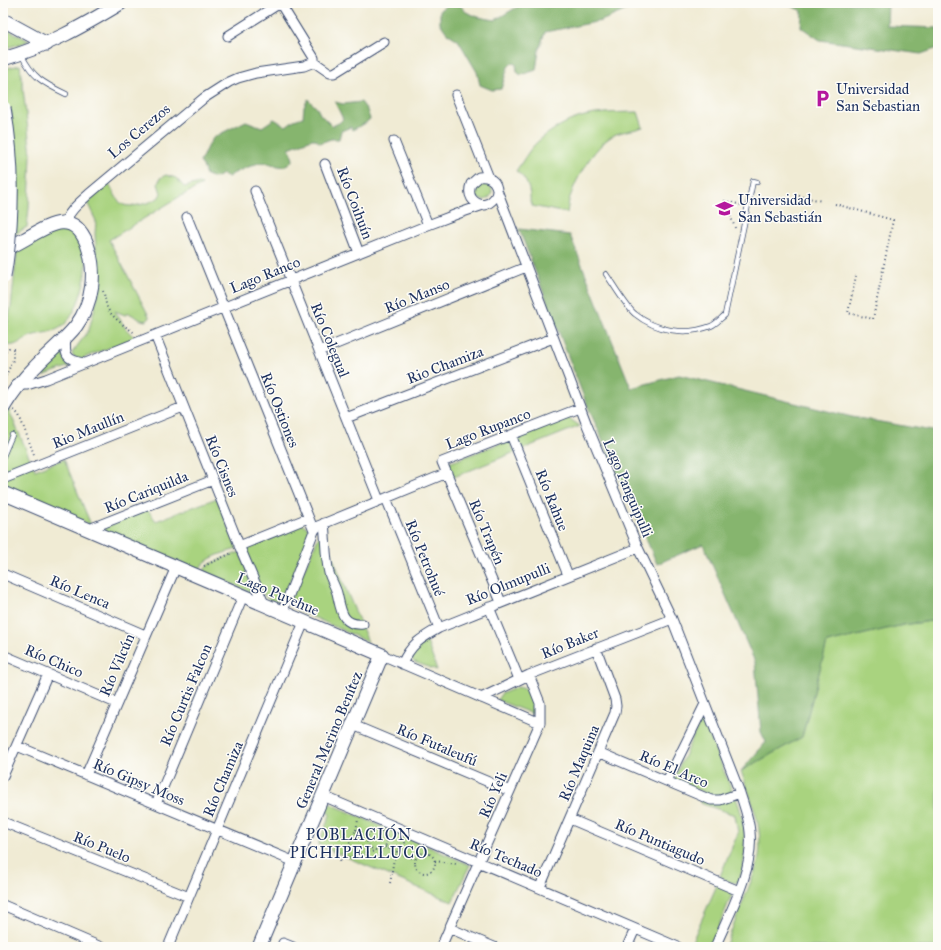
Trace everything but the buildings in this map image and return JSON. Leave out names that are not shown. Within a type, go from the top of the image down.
[{"type":"main road","points":[[3,108],[9,156],[10,201],[8,238],[3,277]]},
{"type":"street","points":[[3,59],[47,44],[74,31],[121,3]]},
{"type":"street","points":[[228,36],[280,3],[314,58],[313,63],[330,73],[334,73],[384,42]]},
{"type":"street","points":[[3,20],[47,44]]},
{"type":"street","name":"Los Cerezos","points":[[65,222],[74,207],[204,98],[230,82],[248,75],[313,63]]},
{"type":"street","points":[[456,95],[489,178],[493,181],[497,190],[494,200],[485,205],[475,202],[469,194]]},
{"type":"street","points":[[394,140],[428,225]]},
{"type":"street","name":"Río Coihuín","points":[[325,164],[359,253]]},
{"type":"street","points":[[457,214],[464,205],[469,194],[469,188],[474,180],[484,177],[489,178]]},
{"type":"street","name":"Lago Panguipulli","points":[[497,190],[580,408],[638,548],[672,619],[740,793],[748,819],[751,845],[747,869],[714,947]]},
{"type":"street","name":"Río Colegual","points":[[255,191],[346,418],[382,499]]},
{"type":"street","name":"Lago Ranco","points":[[19,385],[27,385],[36,382],[428,225],[485,205]]},
{"type":"street","name":"Río Ostiones","points":[[187,217],[314,532]]},
{"type":"street","points":[[3,250],[54,224],[65,222],[77,229],[86,242],[92,259],[91,291],[83,315],[66,337],[19,385],[3,408]]},
{"type":"street","name":"Río Manso","points":[[319,350],[526,267]]},
{"type":"street","name":"Río Cisnes","points":[[155,335],[240,548],[265,606]]},
{"type":"street","points":[[66,337],[65,348],[68,356],[74,361],[84,363]]},
{"type":"street","name":"Rio Chamiza","points":[[346,418],[553,338]]},
{"type":"street","name":"Rio Maullín","points":[[3,479],[183,407]]},
{"type":"street","name":"Lago Rupanco","points":[[314,532],[318,526],[324,523],[447,473],[442,462],[580,408]]},
{"type":"street","name":"Río Rahue","points":[[511,435],[568,575]]},
{"type":"street","name":"Río Trapén","points":[[447,473],[501,602]]},
{"type":"street","name":"Río Cariquilda","points":[[90,530],[94,527],[213,480]]},
{"type":"street","name":"Lago Puyehue","points":[[3,493],[540,723]]},
{"type":"street","name":"Río Petrohué","points":[[382,499],[439,628]]},
{"type":"street","points":[[240,548],[308,518]]},
{"type":"street","points":[[324,523],[329,572],[337,592],[339,606],[346,619],[351,623],[363,624]]},
{"type":"street","points":[[282,613],[314,532]]},
{"type":"street","name":"Río Olmupulli","points":[[402,664],[414,644],[439,628],[488,607],[638,548]]},
{"type":"street","name":"Río Vilcún","points":[[86,774],[176,567]]},
{"type":"street","name":"Río Lenca","points":[[3,574],[146,635]]},
{"type":"street","name":"Río Curtis Falcon","points":[[156,804],[242,596]]},
{"type":"street","points":[[488,607],[518,680]]},
{"type":"street","name":"Río Baker","points":[[481,698],[529,675],[672,619]]},
{"type":"street","name":"Río Chamiza","points":[[168,947],[304,622]]},
{"type":"street","name":"Río Maquina","points":[[540,888],[615,712],[616,706],[596,648]]},
{"type":"street","name":"Río Chico","points":[[3,655],[116,703]]},
{"type":"street","name":"General Merino Benítez","points":[[259,947],[382,655]]},
{"type":"street","points":[[3,776],[48,674]]},
{"type":"street","name":"Río Yeli","points":[[441,947],[540,723],[540,703],[529,675]]},
{"type":"street","points":[[667,781],[705,704]]},
{"type":"street","name":"Río Futaleufú","points":[[353,725],[510,791]]},
{"type":"street","name":"Río Gipsy Moss","points":[[17,746],[295,862]]},
{"type":"street","name":"Río El Arco","points":[[598,752],[711,800],[720,800],[740,793]]},
{"type":"street","name":"Río Techado","points":[[322,796],[678,947]]},
{"type":"street","name":"Río Puntiagudo","points":[[570,819],[739,890]]},
{"type":"street","name":"Río Puelo","points":[[3,822],[190,897]]},
{"type":"street","points":[[3,904],[101,947]]},
{"type":"street","points":[[449,928],[494,947]]},
{"type":"street","points":[[627,947],[636,929]]},
{"type":"street","points":[[283,943],[293,947]]},
{"type":"lane","points":[[21,54],[33,74],[44,84],[66,94]]},
{"type":"lane","points":[[606,274],[634,314],[658,328],[677,331],[712,326],[725,315],[754,181],[757,182]]},
{"type":"lane","points":[[3,456],[12,435]]},
{"type":"path","points":[[795,195],[822,201]]},
{"type":"path","points":[[741,244],[725,201],[749,207]]},
{"type":"path","points":[[835,204],[893,220],[874,319],[848,312],[856,276]]},
{"type":"path","points":[[92,280],[101,287],[106,299],[107,308],[111,313],[127,328],[144,339]]},
{"type":"path","points":[[3,354],[9,348],[13,349],[13,360],[3,382]]},
{"type":"path","points":[[16,412],[19,415],[38,465]]},
{"type":"path","points":[[196,576],[203,566],[240,548]]},
{"type":"path","points":[[368,836],[356,830],[340,861],[352,856],[385,847],[416,859]]},
{"type":"path","points":[[378,850],[369,846],[367,841],[368,836],[374,831],[382,832],[387,838],[385,847]]},
{"type":"path","points":[[390,883],[396,852],[413,834]]},
{"type":"path","points":[[422,854],[430,854],[435,861],[434,867],[428,873],[421,872],[416,867],[416,859],[422,854]]},
{"type":"green space","points":[[450,3],[458,3],[466,12],[478,17],[495,20],[524,3],[643,3],[601,21],[545,32],[539,50],[536,70],[521,75],[517,72],[516,64],[512,63],[508,67],[501,89],[492,90],[480,85],[477,72],[458,40],[447,33],[440,23],[440,10]]},
{"type":"green space","points":[[784,3],[888,3],[887,26],[938,28],[938,48],[921,54],[820,40],[801,27],[802,11]]},
{"type":"green space","points":[[3,27],[29,41],[3,49]]},
{"type":"green space","points":[[20,65],[31,154],[29,208],[27,227],[3,241],[3,69]]},
{"type":"green space","points":[[308,99],[332,126],[339,123],[343,119],[335,102],[343,104],[361,102],[367,110],[370,119],[352,130],[351,127],[341,131],[339,139],[331,139],[320,143],[315,139],[312,139],[289,148],[293,159],[286,166],[282,167],[257,163],[228,177],[223,174],[215,178],[206,175],[200,162],[207,147],[214,137],[246,121],[262,127],[274,119],[286,126],[294,120],[303,117],[304,107]]},
{"type":"green space","points":[[638,112],[643,127],[616,134],[602,144],[590,159],[575,184],[570,197],[567,213],[532,206],[530,203],[528,185],[523,177],[516,171],[530,150],[538,142],[550,132],[564,124],[584,116],[604,113]]},
{"type":"green space","points":[[166,175],[176,178],[184,187],[199,183],[202,185],[179,197],[109,240],[150,318],[146,321],[141,320],[129,313],[125,315],[115,311],[126,329],[135,338],[80,360],[73,356],[72,353],[89,330],[101,283],[101,276],[97,266],[95,234],[96,221],[87,202],[108,183],[122,204],[134,206],[151,202],[160,196],[161,193],[158,184],[160,178]]},
{"type":"green space","points":[[479,182],[487,182],[492,187],[490,198],[487,200],[479,200],[474,195],[474,187]]},
{"type":"green space","points":[[62,229],[76,235],[83,249],[86,261],[85,276],[81,294],[74,312],[65,324],[58,329],[31,336],[14,345],[3,344],[11,307],[17,251],[48,231]]},
{"type":"green space","points":[[519,229],[570,235],[631,388],[679,375],[852,417],[938,432],[938,620],[903,625],[827,643],[802,737],[741,771],[766,742],[761,732],[755,662],[703,544],[657,564],[585,400]]},
{"type":"green space","points":[[62,353],[66,362],[72,365],[43,376],[46,369]]},
{"type":"green space","points":[[8,408],[35,470],[64,459],[91,525],[3,489],[3,428]]},
{"type":"green space","points":[[567,417],[580,426],[520,450],[516,436]]},
{"type":"green space","points":[[509,440],[515,452],[454,477],[450,472],[449,463]]},
{"type":"green space","points":[[217,498],[237,549],[210,559],[199,570],[104,530],[105,527],[147,509],[156,521]]},
{"type":"green space","points":[[300,523],[306,526],[308,530],[308,541],[283,597],[276,601],[270,600],[264,595],[245,550],[247,547]]},
{"type":"green space","points":[[321,532],[368,642],[298,610],[292,605],[291,598]]},
{"type":"green space","points":[[240,552],[255,593],[253,594],[204,571],[214,562]]},
{"type":"green space","points":[[938,620],[938,947],[725,947],[757,866],[759,853],[759,829],[741,771],[802,737],[827,643],[903,625]]},
{"type":"green space","points":[[427,642],[437,670],[414,662],[411,658],[411,654],[419,645]]},
{"type":"green space","points":[[518,687],[529,693],[532,702],[533,714],[497,700],[501,694]]},
{"type":"green space","points":[[702,718],[731,788],[732,793],[725,796],[712,796],[674,780]]},
{"type":"green space","points":[[701,798],[736,798],[742,817],[745,840],[744,862],[738,882],[730,882],[720,876],[738,833],[735,815],[700,803]]},
{"type":"green space","points":[[326,802],[470,865],[452,902],[318,845],[330,815],[324,806]]},
{"type":"green space","points":[[717,885],[733,892],[710,947],[690,946]]},
{"type":"place","name":"Universidad San Sebastian","points":[[823,98]]},
{"type":"place","name":"Universidad San Sebastián","points":[[725,209]]},
{"type":"district","name":"POBLACIÓN PICHIPELLUCO","points":[[359,843]]}]
